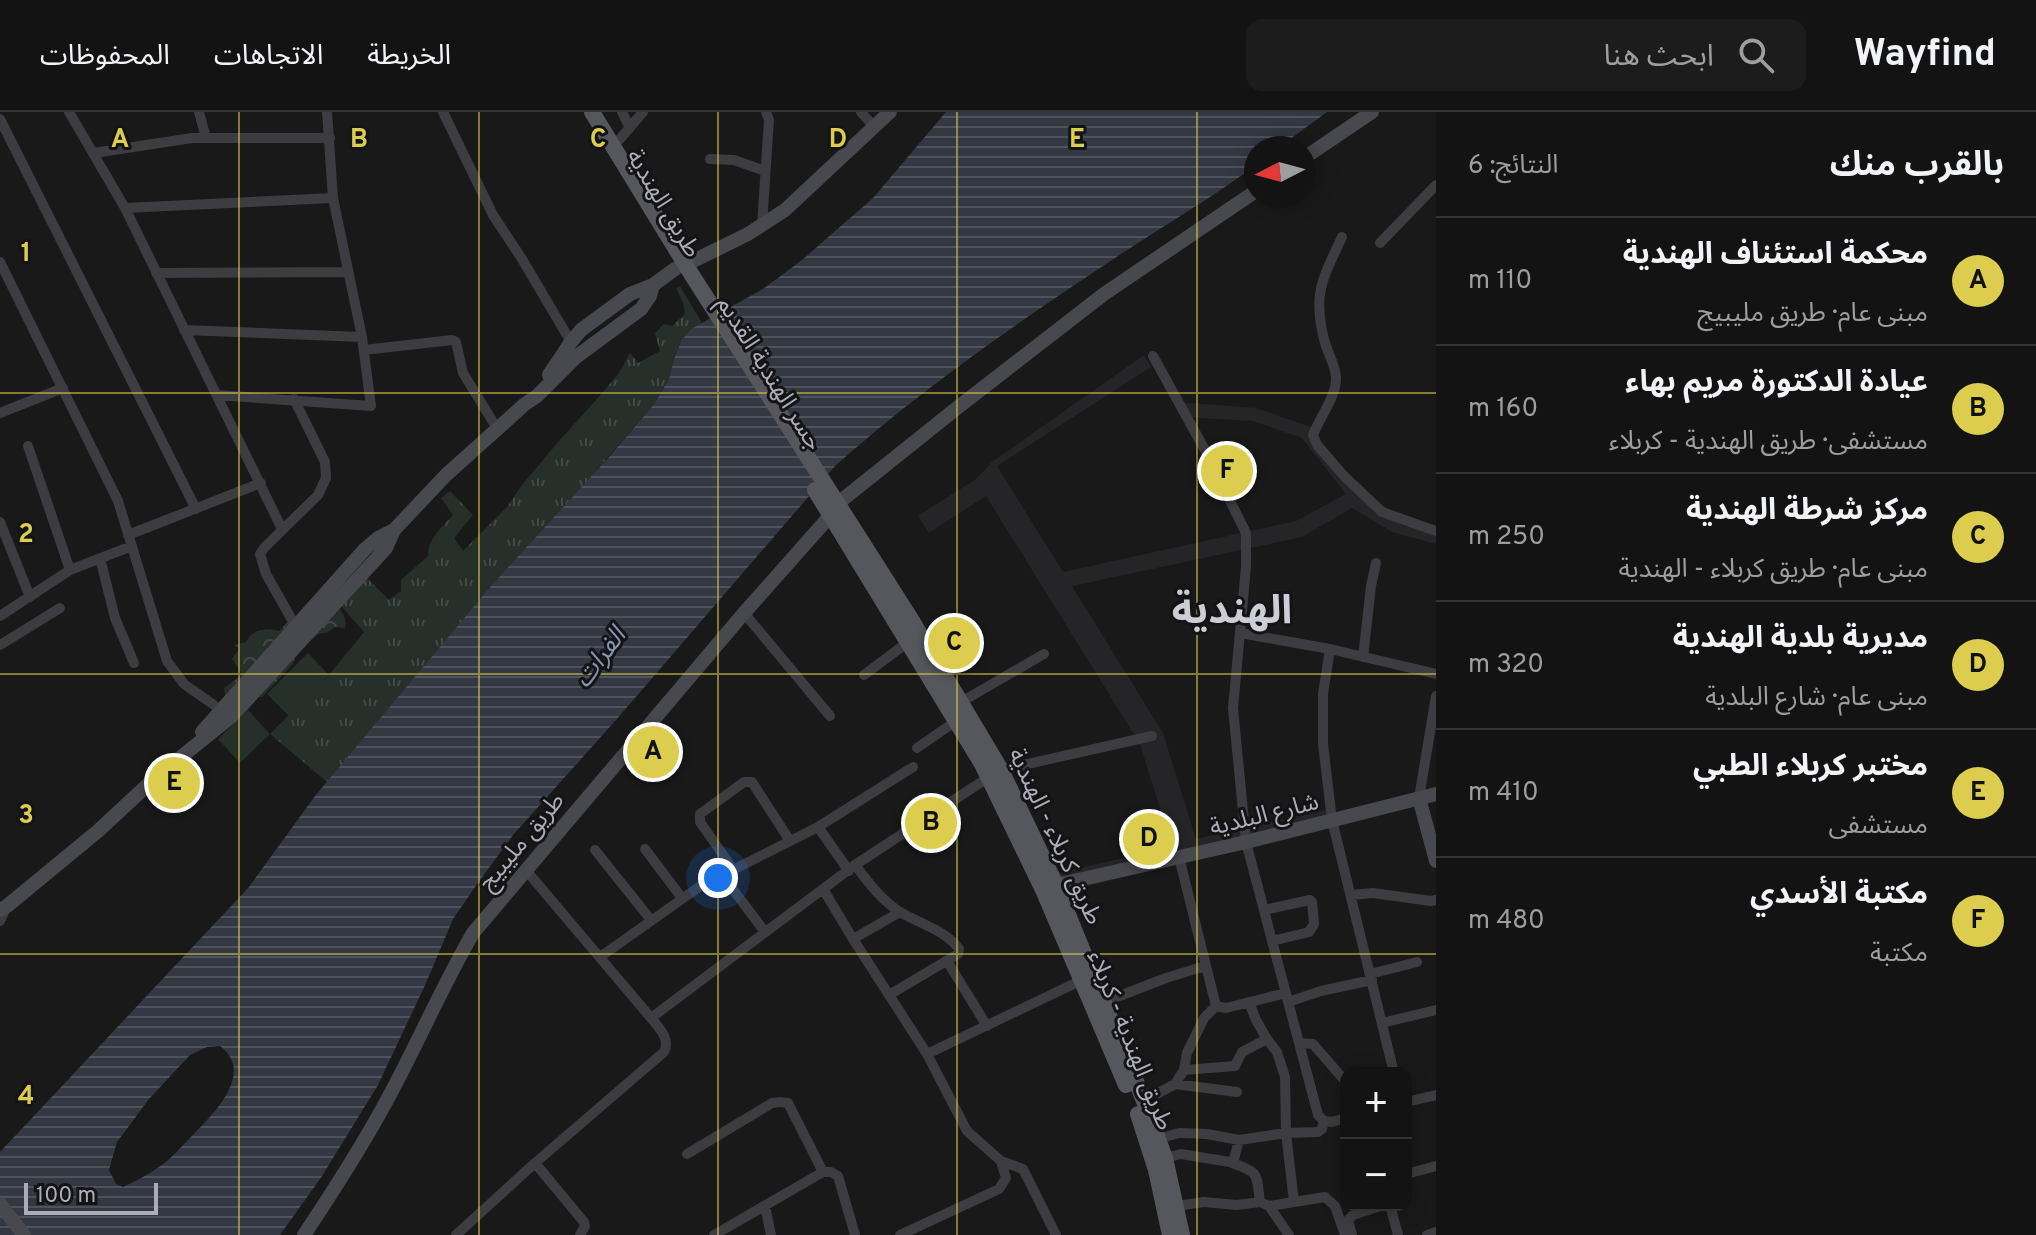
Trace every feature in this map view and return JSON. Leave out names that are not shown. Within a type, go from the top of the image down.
[{"type":"main road","name":"طريق الهندية","points":[[580,112],[683,271]]},
{"type":"main road","name":"طريق الهندية","points":[[592,112],[683,271]]},
{"type":"main road","name":"جسر الهندية القديم","points":[[683,271],[821,490]]},
{"type":"main road","name":"طريق كربلاء - الهندية","points":[[821,490],[911,619],[961,702],[995,774],[1056,885],[1165,1158],[1182,1235]]},
{"type":"main road","name":"طريق الهندية - كربلاء","points":[[834,510],[956,721],[995,774],[1136,1109],[1156,1170],[1170,1235]]},
{"type":"street","points":[[69,112],[125,208],[282,529]]},
{"type":"street","points":[[199,112],[206,138]]},
{"type":"street","points":[[217,395],[371,406],[362,337],[333,198],[327,112]]},
{"type":"street","points":[[443,112],[493,215],[571,342]]},
{"type":"street","points":[[622,112],[630,128]]},
{"type":"street","points":[[614,146],[643,112]]},
{"type":"street","points":[[762,225],[769,120],[766,112]]},
{"type":"street","points":[[861,112],[874,127]]},
{"type":"street","points":[[0,921],[4,908],[242,706],[386,548],[394,530],[446,475],[525,404],[581,330],[630,294],[683,271],[785,210],[890,112]]},
{"type":"street","points":[[1316,150],[1372,112]]},
{"type":"street","points":[[0,119],[196,509]]},
{"type":"street","points":[[94,153],[192,138],[330,138]]},
{"type":"street","points":[[710,159],[734,160],[765,171]]},
{"type":"street","points":[[1380,243],[1436,185]]},
{"type":"street","points":[[125,208],[333,198]]},
{"type":"street","name":"طريق مليبيج","points":[[304,1235],[352,1163],[473,933],[834,510],[969,398],[1104,294],[1244,199]]},
{"type":"street","points":[[1342,237],[1321,283],[1318,303],[1336,380],[1313,435],[1317,445],[1345,477],[1382,512],[1436,531]]},
{"type":"street","points":[[0,262],[118,501],[167,661],[184,684],[221,710]]},
{"type":"street","points":[[156,273],[348,272]]},
{"type":"street","points":[[525,404],[576,357],[641,309],[653,285]]},
{"type":"street","points":[[184,330],[362,337]]},
{"type":"street","points":[[364,350],[456,342],[463,373],[498,430]]},
{"type":"street","points":[[1153,356],[1246,533],[1246,567],[1233,708],[1246,842],[1318,1115],[1324,1121],[1340,1120]]},
{"type":"street","points":[[0,413],[63,388]]},
{"type":"street","points":[[294,399],[325,462],[326,478],[318,495],[260,554],[266,574],[296,627]]},
{"type":"street","points":[[28,446],[70,570]]},
{"type":"street","points":[[0,616],[70,570],[196,509],[261,483]]},
{"type":"street","points":[[0,522],[30,597]]},
{"type":"street","points":[[178,760],[365,549],[394,530]]},
{"type":"street","points":[[100,558],[115,618],[134,663]]},
{"type":"street","points":[[1363,657],[1376,563]]},
{"type":"street","points":[[0,645],[60,608]]},
{"type":"street","points":[[744,613],[830,716]]},
{"type":"street","points":[[1240,633],[1330,649],[1436,674]]},
{"type":"street","points":[[864,675],[908,642]]},
{"type":"street","points":[[1330,649],[1323,694],[1323,744],[1332,820],[1393,1067]]},
{"type":"street","points":[[961,702],[1044,654]]},
{"type":"street","points":[[1436,696],[1419,798],[1436,861]]},
{"type":"street","points":[[917,748],[956,721]]},
{"type":"street","points":[[651,1018],[852,868],[995,774],[1152,736]]},
{"type":"street","points":[[600,957],[682,898],[818,827],[913,767]]},
{"type":"street","points":[[733,869],[700,822],[700,814],[744,782],[752,782],[790,841]]},
{"type":"street","name":"شارع البلدية","points":[[1056,885],[1246,842],[1436,794]]},
{"type":"street","points":[[818,827],[852,868],[900,912],[957,944],[958,954],[889,995]]},
{"type":"street","points":[[645,849],[682,898]]},
{"type":"street","points":[[595,850],[651,920]]},
{"type":"street","points":[[1179,857],[1216,1006]]},
{"type":"street","points":[[456,1235],[664,1052],[667,1042],[651,1018],[525,869]]},
{"type":"street","points":[[722,875],[765,932]]},
{"type":"street","points":[[823,889],[927,1054],[967,1131],[1001,1161],[1023,1169],[1056,1235]]},
{"type":"street","points":[[1351,895],[1373,893],[1436,900]]},
{"type":"street","points":[[1264,910],[1310,900],[1312,904],[1314,924],[1309,932],[1272,941]]},
{"type":"street","points":[[853,939],[900,912]]},
{"type":"street","points":[[947,961],[987,1026]]},
{"type":"street","points":[[1216,1006],[1226,1008],[1321,991],[1417,962]]},
{"type":"street","points":[[1104,1002],[1205,966]]},
{"type":"street","points":[[927,1054],[1082,980]]},
{"type":"street","points":[[1249,1002],[1277,1052],[1285,1077],[1286,1133],[1294,1202]]},
{"type":"street","points":[[1144,1101],[1175,1084],[1184,1070],[1187,1053],[1204,1018],[1216,1006]]},
{"type":"street","points":[[1382,1023],[1436,1010]]},
{"type":"street","points":[[1184,1070],[1235,1066],[1242,1052],[1267,1039]]},
{"type":"street","points":[[1299,1043],[1313,1044],[1340,1075]]},
{"type":"street","points":[[1175,1084],[1237,1092]]},
{"type":"street","points":[[1412,1101],[1436,1095]]},
{"type":"street","points":[[687,1154],[772,1103],[788,1103],[823,1172]]},
{"type":"street","points":[[1158,1139],[1179,1133],[1239,1140],[1318,1132],[1324,1121]]},
{"type":"street","points":[[1230,1162],[1234,1159],[1239,1140]]},
{"type":"street","points":[[1165,1158],[1181,1154],[1230,1162],[1252,1170],[1257,1175],[1265,1204],[1289,1235]]},
{"type":"street","points":[[900,1235],[999,1189],[1006,1178],[1001,1161]]},
{"type":"street","points":[[535,1163],[584,1222],[580,1235]]},
{"type":"street","points":[[1412,1172],[1436,1166]]},
{"type":"street","points":[[714,1235],[737,1229],[765,1206],[823,1172],[831,1172],[838,1176],[855,1235]]},
{"type":"street","points":[[1177,1206],[1204,1202],[1265,1204],[1325,1197],[1335,1206],[1346,1233]]},
{"type":"street","points":[[0,1204],[24,1235]]},
{"type":"street","points":[[765,1206],[771,1235]]},
{"type":"street","points":[[1346,1233],[1348,1220],[1365,1211]]},
{"type":"street","points":[[1392,1211],[1398,1235]]},
{"type":"street","points":[[1427,1235],[1436,1232]]},
{"type":"shaded area","points":[[1144,355],[1151,367],[997,466],[1063,572],[1296,521],[1346,494],[1302,438],[1253,421],[1185,417],[1176,402],[1256,408],[1311,427],[1357,488],[1399,516],[1436,526],[1436,544],[1392,532],[1352,508],[1302,537],[1072,586],[1163,733],[1196,839],[1328,809],[1330,827],[1063,892],[1057,873],[1172,847],[1140,744],[986,496],[929,533],[918,516],[976,479],[992,462]]},
{"type":"green space","points":[[680,286],[702,323],[691,329],[655,403],[327,782],[270,734],[329,675],[364,632],[336,600],[361,572],[389,600],[401,591],[401,580],[428,556],[433,539],[453,515],[441,498],[450,491],[473,515],[454,538],[463,551],[507,507],[522,485],[619,373],[630,353],[638,363],[660,351],[655,333],[664,324],[672,326],[685,314],[676,288]]},
{"type":"green space","points":[[335,603],[345,618],[345,628],[335,627],[299,647],[293,664],[262,697],[251,697],[227,709],[224,688],[241,672],[232,659],[239,649],[235,645],[246,642],[260,630],[279,631],[289,621]]},
{"type":"green space","points":[[308,653],[329,675],[289,716],[267,694]]},
{"type":"green space","points":[[248,710],[270,734],[240,763],[218,739]]},
{"type":"water","name":"الفرات","points":[[946,112],[1327,112],[1294,136],[1244,136],[1244,173],[1003,334],[900,411],[835,466],[513,835],[475,887],[453,919],[378,1085],[322,1176],[280,1235],[0,1235],[0,1152],[249,887],[315,796],[492,585],[655,403],[669,379],[682,340],[691,329],[763,289],[802,260],[873,198]],"holes":[[[220,1046],[230,1057],[234,1069],[232,1082],[218,1107],[173,1155],[161,1166],[123,1187],[116,1184],[109,1170],[117,1142],[149,1099],[190,1055],[207,1047]]]},
{"type":"place","name":"مكتبة الأسدي","points":[[1227,471]]},
{"type":"place","name":"مركز شرطة الهندية","points":[[954,643]]},
{"type":"place","name":"محكمة استئناف الهندية","points":[[653,752]]},
{"type":"place","name":"مختبر كربلاء الطبي","points":[[174,783]]},
{"type":"place","name":"عيادة الدكتورة مريم بهاء","points":[[931,823]]},
{"type":"place","name":"مديرية بلدية الهندية","points":[[1149,839]]},
{"type":"district","name":"الهندية","points":[[1232,609]]}]
